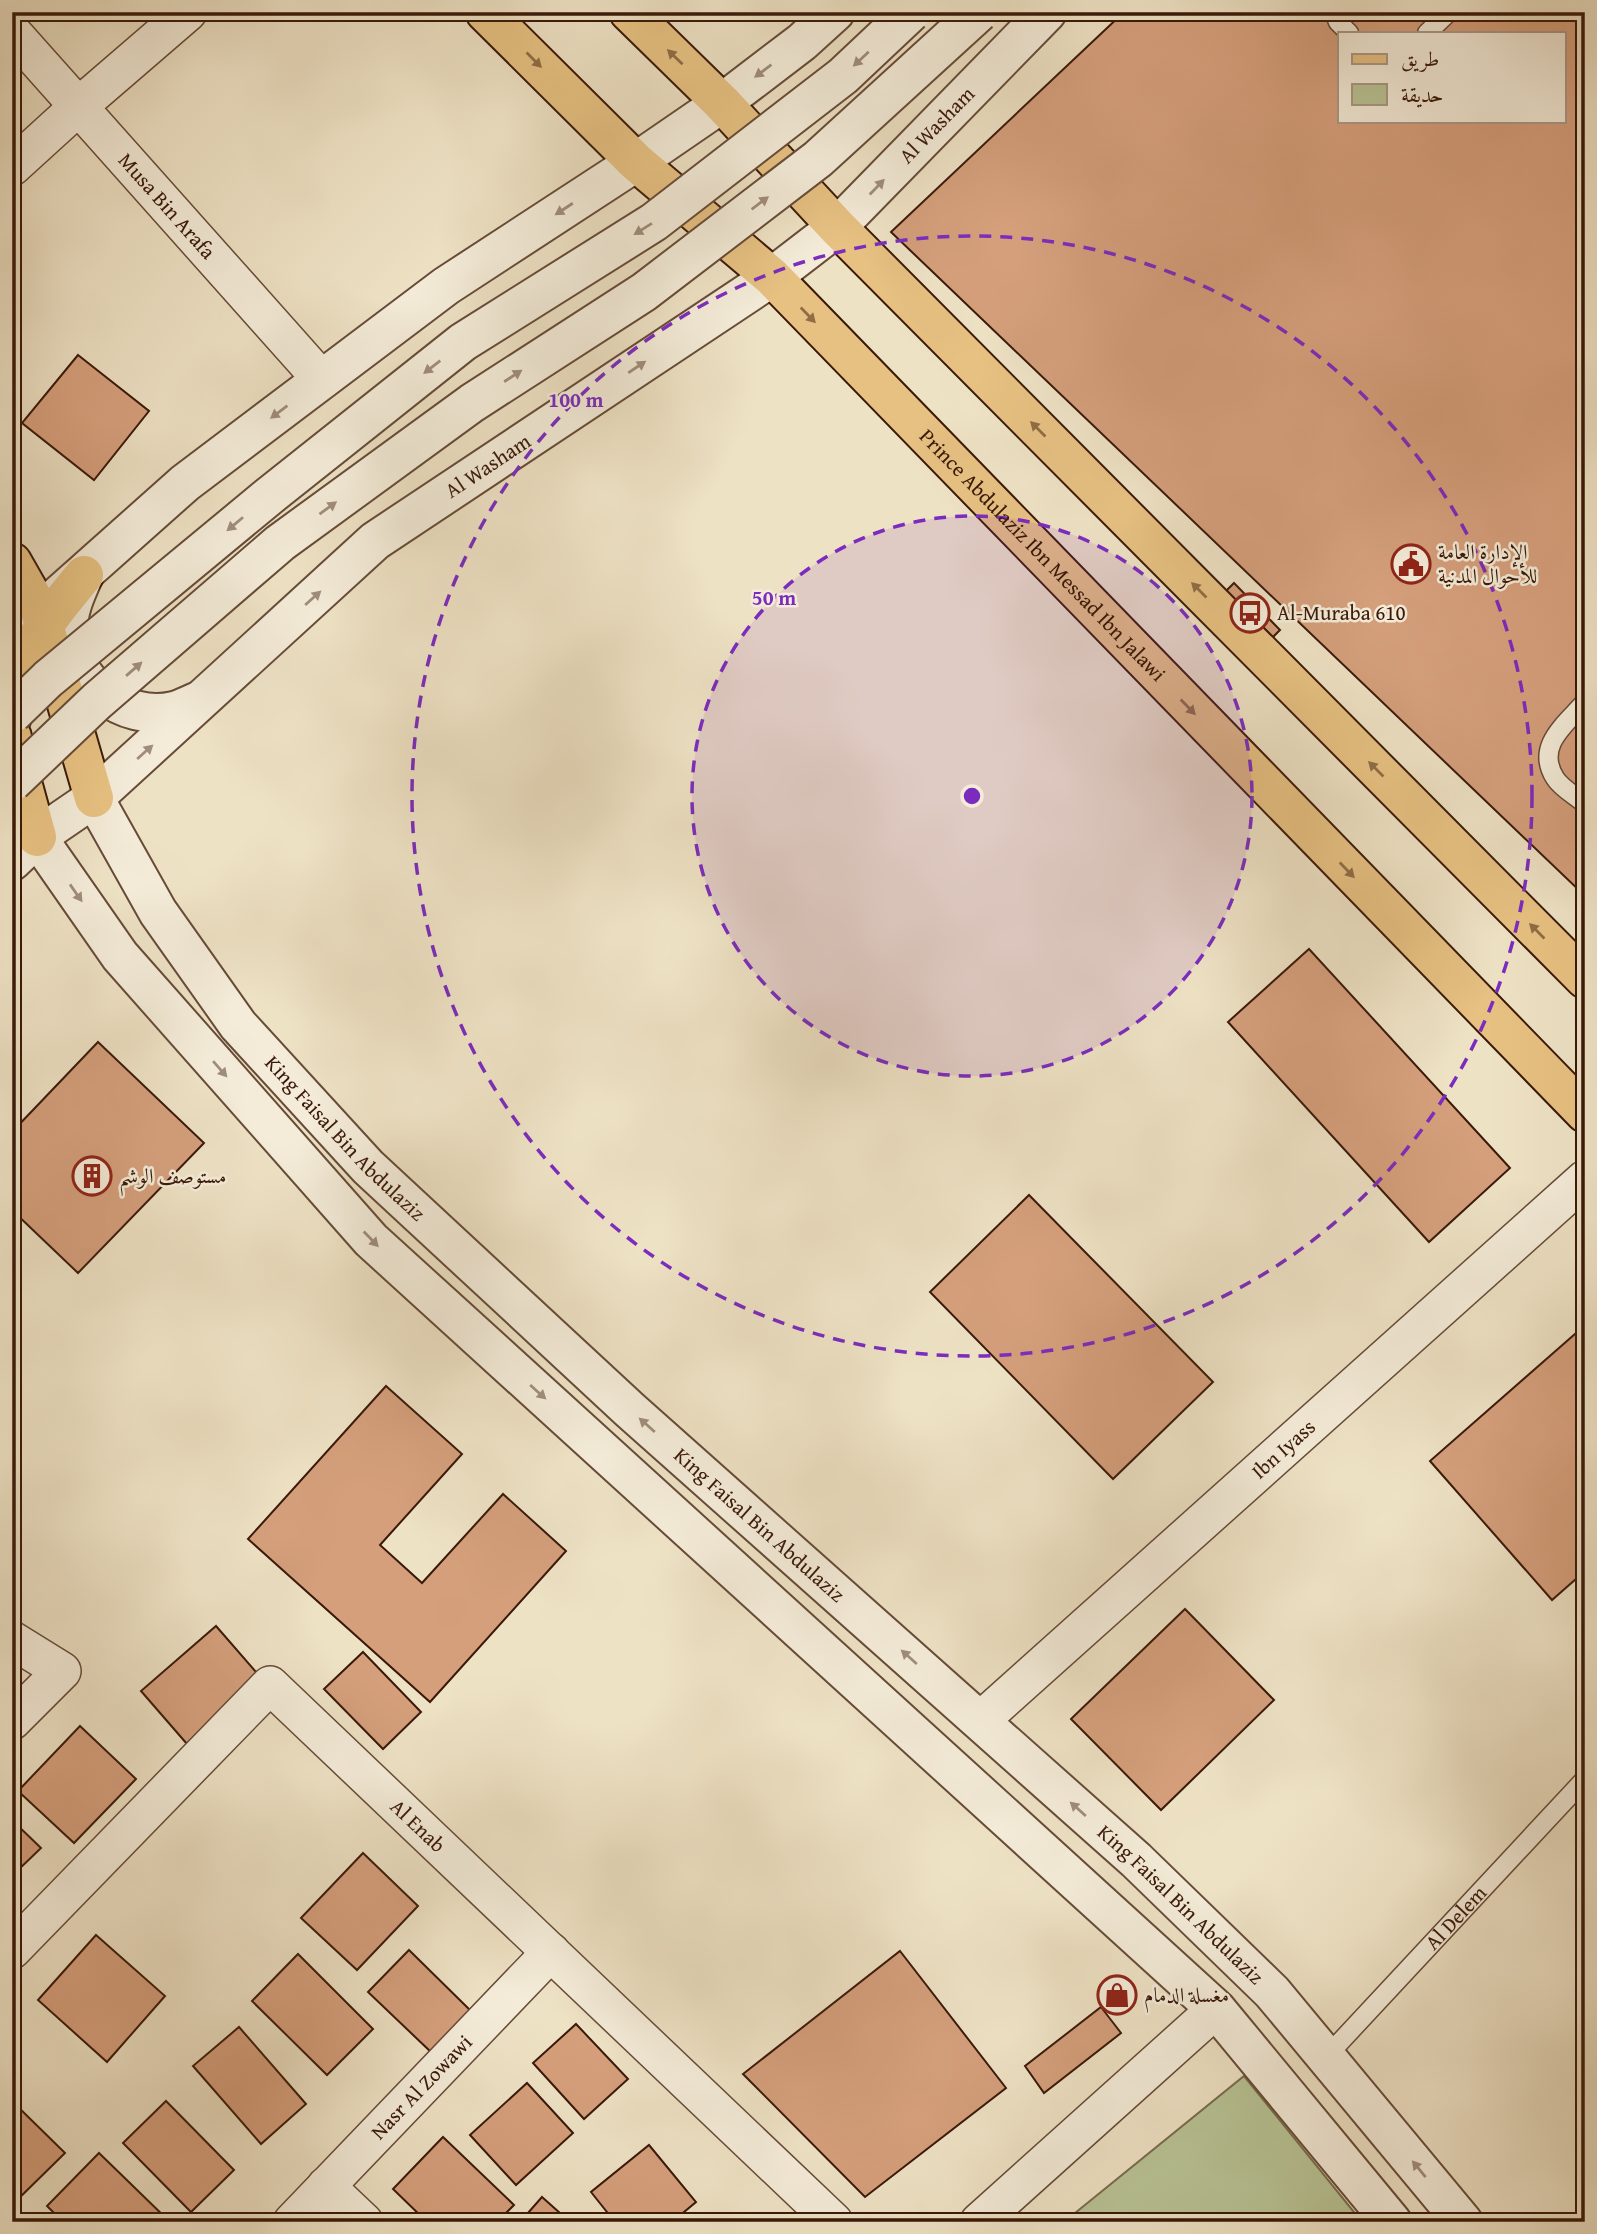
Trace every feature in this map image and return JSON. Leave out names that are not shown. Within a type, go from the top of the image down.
[{"type":"main road","name":"Prince Abdulaziz Ibn Messad Ibn Jalawi","points":[[485,12],[636,162],[772,277],[1585,1113]]},
{"type":"main road","points":[[629,12],[722,103],[837,228],[1585,979]]},
{"type":"main road","points":[[12,562],[94,798]]},
{"type":"main road","points":[[12,715],[32,624],[84,575]]},
{"type":"main road","points":[[12,727],[45,743],[63,756],[94,798]]},
{"type":"main road","points":[[12,737],[24,849]]},
{"type":"main road","points":[[12,783],[24,849]]},
{"type":"street","points":[[12,167],[188,12]]},
{"type":"street","points":[[202,700],[173,712],[143,712],[114,703],[90,684],[74,659],[68,629],[73,600],[84,575],[185,483],[446,286],[722,103],[802,42],[835,12]]},
{"type":"street","points":[[12,715],[48,679],[268,497],[463,342],[654,222],[843,76],[911,12]]},
{"type":"street","points":[[12,783],[97,701],[280,543],[472,403],[644,292],[818,159],[979,12]]},
{"type":"street","name":"Al Washam","points":[[24,849],[94,798],[375,541],[772,277],[837,228],[1047,12]]},
{"type":"street","name":"Musa Bin Arafa","points":[[12,32],[322,380]]},
{"type":"street","name":"King Faisal Bin Abdulaziz","points":[[94,798],[158,912],[238,1025],[368,1167],[630,1409],[1136,1860],[1272,1992],[1463,2222]]},
{"type":"street","name":"King Faisal Bin Abdulaziz","points":[[24,849],[371,1240],[1216,2009],[1392,2222]]},
{"type":"street","name":"Ibn Iyass","points":[[981,1720],[1585,1179]]},
{"type":"street","points":[[12,1640],[62,1671],[12,1721]]},
{"type":"street","name":"Al Enab","points":[[12,1950],[270,1685],[834,2222]]},
{"type":"street","name":"Nasr Al Zowawi","points":[[292,2222],[551,1952]]},
{"type":"street","points":[[979,2222],[1216,2009]]},
{"type":"street","points":[[326,2186],[364,2222]]},
{"type":"lane","points":[[1334,12],[1338,22],[1348,32]]},
{"type":"lane","points":[[1428,32],[1449,12]]},
{"type":"lane","points":[[1585,702],[1550,742],[1548,759],[1556,779],[1585,804]]},
{"type":"lane","name":"Al Delem","points":[[1327,2056],[1585,1779]]},
{"type":"green space","points":[[1244,2076],[1362,2222],[1064,2222]]},
{"type":"building","name":"الإدارة العامة للأحوال المدنية","points":[[1124,12],[1585,12],[1585,896],[891,232]]},
{"type":"building","points":[[78,355],[149,411],[94,480],[22,423]]},
{"type":"building","points":[[1234,583],[1280,630],[1267,643],[1220,597]]},
{"type":"building","points":[[1309,949],[1510,1168],[1429,1242],[1228,1022]]},
{"type":"building","name":"مستوصف الوشم","points":[[98,1042],[204,1143],[78,1273],[12,1210],[12,1132]]},
{"type":"building","points":[[1029,1195],[1213,1382],[1113,1479],[930,1292]]},
{"type":"building","points":[[1575,1334],[1585,1346],[1585,1571],[1552,1600],[1430,1461]]},
{"type":"building","points":[[386,1386],[462,1454],[380,1545],[422,1583],[503,1494],[566,1551],[430,1702],[248,1539]]},
{"type":"building","points":[[1185,1609],[1274,1700],[1161,1810],[1071,1719]]},
{"type":"building","points":[[216,1626],[262,1679],[187,1744],[141,1691]]},
{"type":"building","points":[[363,1652],[421,1712],[383,1749],[324,1689]]},
{"type":"building","points":[[80,1726],[136,1779],[74,1843],[18,1791]]},
{"type":"building","points":[[12,1820],[41,1848],[12,1876]]},
{"type":"building","points":[[363,1853],[418,1906],[357,1970],[301,1918]]},
{"type":"building","points":[[96,1935],[165,1996],[107,2062],[38,2000]]},
{"type":"building","points":[[409,1950],[472,2012],[432,2053],[368,1992]]},
{"type":"building","points":[[900,1951],[1006,2088],[865,2197],[743,2074]]},
{"type":"building","points":[[298,1954],[373,2029],[327,2075],[252,2001]]},
{"type":"building","points":[[1101,2007],[1121,2033],[1044,2093],[1025,2066]]},
{"type":"building","points":[[576,2024],[628,2079],[584,2119],[533,2063]]},
{"type":"building","points":[[239,2027],[306,2104],[261,2144],[193,2066]]},
{"type":"building","points":[[527,2083],[573,2133],[516,2185],[470,2135]]},
{"type":"building","points":[[12,2101],[65,2153],[12,2205]]},
{"type":"building","points":[[166,2101],[234,2170],[191,2212],[123,2143]]},
{"type":"building","points":[[443,2137],[514,2205],[497,2222],[427,2222],[393,2189]]},
{"type":"building","points":[[649,2145],[696,2202],[672,2222],[615,2222],[591,2192]]},
{"type":"building","points":[[99,2153],[170,2222],[63,2222],[47,2206]]},
{"type":"building","points":[[542,2197],[570,2222],[520,2222]]},
{"type":"place","name":"الإدارة العامة للأحوال المدنية","points":[[1411,564]]},
{"type":"place","name":"Al-Muraba 610","points":[[1250,613]]},
{"type":"place","name":"مستوصف الوشم","points":[[92,1176]]},
{"type":"place","name":"مغسلة الدمام","points":[[1117,1995]]}]
